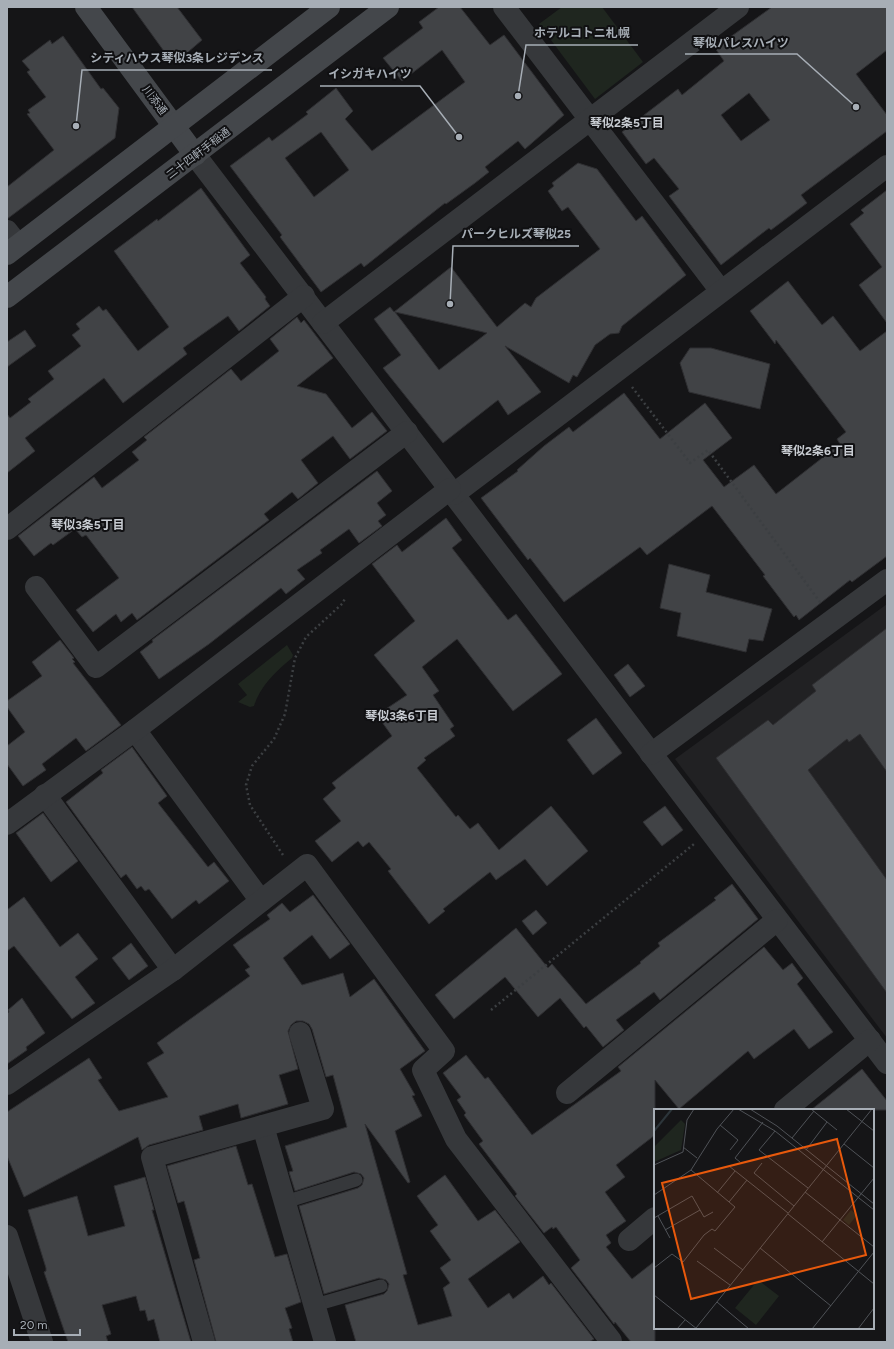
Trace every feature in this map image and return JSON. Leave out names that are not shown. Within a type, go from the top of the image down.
[{"type":"street","name":"川添通","points":[[86,7],[195,155]]},
{"type":"street","points":[[11,243],[174,126],[329,7]]},
{"type":"street","name":"二十四軒手稲通","points":[[7,297],[388,7]]},
{"type":"street","points":[[504,7],[721,291]]},
{"type":"street","points":[[323,322],[738,7]]},
{"type":"street","points":[[195,155],[304,296],[777,920],[887,1062]]},
{"type":"street","points":[[7,824],[134,730],[338,575],[619,369],[887,166]]},
{"type":"street","points":[[7,529],[304,296]]},
{"type":"street","points":[[36,587],[96,667],[407,432]]},
{"type":"street","points":[[651,754],[887,580]]},
{"type":"street","points":[[134,730],[261,901]]},
{"type":"street","points":[[45,795],[173,970]]},
{"type":"street","points":[[7,1084],[173,970],[307,865],[444,1051],[423,1070],[456,1139],[611,1341],[610,1342]]},
{"type":"street","points":[[567,1093],[777,920]]},
{"type":"street","points":[[204,1342],[152,1157],[323,1109],[300,1033]]},
{"type":"street","points":[[786,1109],[870,1040]]},
{"type":"street","points":[[263,1126],[325,1342]]},
{"type":"street","points":[[629,1240],[654,1219]]},
{"type":"street","points":[[7,1236],[42,1342]]},
{"type":"lane","points":[[285,1202],[356,1180]]},
{"type":"lane","points":[[315,1306],[381,1286]]},
{"type":"path","points":[[619,369],[690,463],[708,450],[833,620]]},
{"type":"path","points":[[296,874],[250,805],[246,785],[252,766],[274,739],[286,714],[294,658],[306,637],[343,603],[347,591],[338,575]]},
{"type":"path","points":[[491,1010],[710,831]]},
{"type":"shaded area","points":[[562,7],[602,7],[643,62],[595,99],[539,24]]},
{"type":"shaded area","points":[[887,604],[887,1038],[675,759]]},
{"type":"shaded area","points":[[287,645],[293,655],[292,658],[264,685],[254,706],[250,707],[238,702],[247,695],[238,684]]},
{"type":"building","points":[[132,7],[177,7],[202,40],[181,58],[166,54]]},
{"type":"building","points":[[439,7],[460,7],[490,45],[504,35],[564,115],[525,149],[518,141],[485,167],[489,172],[475,183],[446,204],[445,203],[364,267],[361,263],[321,292],[280,237],[282,235],[230,166],[269,137],[272,141],[308,114],[306,112],[336,88],[353,111],[345,119],[372,151],[465,82],[442,50],[402,81],[383,58],[423,28],[419,22]],"holes":[[[321,132],[349,170],[314,197],[285,158]]]},
{"type":"building","points":[[772,7],[887,7],[887,50],[856,74],[887,115],[887,131],[801,195],[807,203],[771,230],[769,228],[721,265],[669,196],[679,189],[654,158],[646,164],[622,132],[678,89],[682,95],[724,61],[715,48]],"holes":[[[749,93],[770,120],[741,141],[721,115]]]},
{"type":"building","points":[[63,36],[101,89],[103,88],[119,108],[115,138],[7,219],[7,187],[54,150],[27,114],[30,113],[28,110],[46,97],[27,72],[30,70],[22,61],[50,40],[52,44]]},
{"type":"building","points":[[578,163],[597,169],[636,221],[642,216],[686,275],[622,326],[619,333],[610,334],[595,345],[577,377],[573,375],[569,383],[505,346],[541,392],[508,415],[498,400],[443,443],[383,368],[401,355],[374,319],[390,307],[394,312],[451,267],[497,327],[525,303],[531,307],[536,298],[600,249],[568,207],[562,211],[548,191],[554,186],[552,183]],"holes":[[[395,312],[487,333],[439,370]]]},
{"type":"building","points":[[201,188],[250,255],[240,263],[266,297],[265,299],[270,306],[239,331],[228,316],[183,348],[187,354],[123,403],[104,378],[25,438],[35,451],[7,473],[7,414],[10,418],[31,402],[28,399],[54,379],[48,371],[81,346],[72,335],[80,329],[76,324],[99,306],[103,311],[106,309],[138,351],[169,327],[114,251],[157,219],[158,221]]},
{"type":"building","points":[[887,190],[887,323],[859,285],[882,267],[850,224],[864,213],[861,210]]},
{"type":"building","points":[[788,281],[822,325],[833,316],[860,351],[887,331],[887,556],[852,582],[850,580],[799,620],[796,615],[794,617],[763,576],[765,575],[712,506],[647,555],[640,547],[564,602],[530,558],[528,560],[481,498],[518,471],[517,470],[544,446],[569,427],[573,432],[624,393],[660,439],[705,403],[732,438],[703,460],[724,487],[754,465],[776,494],[840,444],[837,439],[846,432],[776,340],[775,344],[750,311]]},
{"type":"building","points":[[297,317],[301,323],[304,320],[333,358],[297,386],[326,394],[352,428],[372,412],[387,431],[350,459],[333,436],[301,460],[318,483],[298,499],[292,492],[264,514],[269,520],[137,620],[132,613],[121,622],[116,614],[93,632],[76,610],[119,578],[86,535],[82,537],[75,529],[53,545],[51,543],[34,556],[18,536],[94,477],[102,488],[139,460],[132,452],[147,440],[144,437],[231,369],[241,381],[279,351],[270,339]]},
{"type":"building","points":[[25,330],[36,346],[7,367],[7,342]]},
{"type":"building","points":[[690,348],[711,348],[770,364],[760,409],[689,392],[680,363]]},
{"type":"building","points":[[377,471],[392,491],[377,503],[386,515],[378,521],[382,526],[359,543],[349,529],[320,550],[322,553],[297,570],[305,579],[286,594],[281,588],[209,644],[159,679],[140,652],[153,642],[152,640]]},
{"type":"building","points":[[446,518],[462,540],[452,548],[508,620],[516,614],[562,674],[513,711],[457,639],[422,667],[439,691],[433,695],[454,726],[450,729],[455,736],[424,758],[426,760],[417,768],[456,817],[458,815],[470,829],[478,823],[499,850],[551,806],[588,851],[547,886],[525,859],[496,880],[490,872],[443,909],[445,911],[429,924],[388,871],[391,869],[369,842],[363,847],[358,841],[332,862],[315,841],[341,821],[323,799],[336,788],[332,783],[392,736],[377,715],[407,695],[374,655],[415,621],[372,564],[397,545],[402,552]]},
{"type":"building","points":[[669,564],[710,575],[706,592],[772,609],[763,641],[749,639],[746,652],[677,636],[681,613],[660,608]]},
{"type":"building","points":[[887,628],[887,772],[860,734],[849,742],[847,739],[808,770],[887,880],[887,993],[716,758],[768,720],[773,725],[816,691],[812,685]]},
{"type":"building","points":[[60,640],[74,658],[72,659],[75,662],[73,663],[121,725],[86,751],[76,738],[42,764],[46,770],[23,786],[7,764],[7,746],[25,732],[7,707],[7,701],[42,676],[32,662]]},
{"type":"building","points":[[628,664],[645,686],[630,697],[614,675]]},
{"type":"building","points":[[596,718],[622,753],[593,775],[567,740]]},
{"type":"building","points":[[132,747],[167,796],[158,803],[208,867],[214,862],[229,881],[199,904],[196,900],[172,919],[149,889],[145,891],[141,886],[137,889],[126,874],[121,878],[66,802],[103,773],[101,770]]},
{"type":"building","points":[[665,806],[683,830],[662,846],[643,822]]},
{"type":"building","points":[[43,813],[78,861],[51,882],[16,833]]},
{"type":"building","points":[[732,884],[758,919],[660,1000],[654,992],[616,1020],[624,1030],[603,1047],[586,1026],[584,1028],[560,998],[538,1017],[505,977],[454,1019],[435,995],[516,928],[548,968],[552,964],[586,1004],[641,963],[640,962],[660,946],[658,943],[716,900],[714,898]]},
{"type":"building","points":[[313,895],[350,944],[330,959],[312,935],[283,958],[302,985],[343,973],[350,997],[374,979],[425,1051],[400,1069],[415,1095],[412,1096],[422,1116],[395,1131],[410,1182],[408,1183],[365,1124],[407,1274],[403,1275],[418,1325],[452,1316],[443,1288],[450,1283],[440,1268],[451,1260],[430,1231],[438,1225],[417,1196],[445,1175],[478,1221],[495,1210],[520,1242],[468,1279],[488,1308],[509,1293],[513,1299],[543,1276],[549,1285],[551,1283],[594,1339],[589,1342],[356,1342],[345,1305],[384,1294],[387,1291],[389,1284],[386,1280],[379,1278],[324,1294],[299,1206],[358,1188],[362,1185],[364,1178],[361,1174],[354,1172],[295,1191],[289,1172],[293,1171],[285,1146],[347,1127],[333,1075],[326,1077],[312,1029],[309,1024],[303,1021],[296,1021],[291,1025],[288,1031],[298,1069],[279,1075],[288,1104],[241,1118],[238,1104],[199,1116],[203,1130],[149,1145],[142,1150],[138,1137],[24,1197],[7,1156],[7,1112],[89,1058],[102,1078],[98,1080],[119,1111],[168,1097],[147,1063],[164,1053],[157,1043],[250,976],[245,970],[250,967],[233,945],[270,919],[267,915],[282,903],[290,912]]},
{"type":"building","points":[[24,897],[60,947],[78,933],[98,959],[75,977],[95,1003],[72,1019],[14,946],[7,951],[7,910]]},
{"type":"building","points":[[536,910],[547,923],[533,935],[522,921]]},
{"type":"building","points":[[131,943],[148,966],[129,980],[112,958]]},
{"type":"building","points":[[764,947],[783,970],[792,963],[803,978],[797,984],[833,1032],[809,1049],[794,1029],[754,1059],[748,1051],[679,1109],[655,1080],[654,1136],[616,1165],[625,1177],[605,1192],[626,1221],[606,1235],[611,1243],[606,1247],[632,1279],[654,1262],[655,1342],[631,1342],[615,1322],[614,1324],[571,1268],[580,1260],[556,1227],[553,1229],[552,1227],[544,1233],[515,1196],[517,1194],[479,1144],[483,1141],[464,1115],[466,1113],[457,1100],[461,1097],[443,1073],[466,1055],[485,1079],[488,1077],[532,1135],[621,1071],[618,1067]]},
{"type":"building","points":[[22,998],[45,1033],[26,1047],[27,1050],[7,1064],[7,1014],[9,1012],[8,1010]]},
{"type":"building","points":[[862,1069],[887,1101],[887,1110],[812,1109]]},
{"type":"building","points":[[236,1146],[248,1185],[252,1184],[275,1257],[287,1254],[301,1302],[285,1308],[292,1328],[289,1329],[293,1342],[216,1342],[194,1260],[200,1258],[184,1201],[178,1203],[167,1166]]},
{"type":"building","points":[[145,1177],[154,1210],[152,1210],[191,1342],[160,1342],[154,1319],[148,1321],[145,1310],[140,1311],[136,1296],[102,1305],[111,1334],[106,1336],[108,1342],[68,1342],[44,1272],[46,1271],[46,1268],[28,1210],[77,1196],[88,1236],[125,1226],[114,1186]]},
{"type":"place","name":"ホテルコトニ札幌","points":[[518,96]]},
{"type":"place","name":"琴似パレスハイツ","points":[[856,107]]},
{"type":"place","name":"シティハウス琴似3条レジデンス","points":[[76,126]]},
{"type":"place","name":"イシガキハイツ","points":[[459,137]]},
{"type":"place","name":"パークヒルズ琴似25","points":[[450,304]]},
{"type":"district","name":"琴似2条5丁目","points":[[627,123]]},
{"type":"district","name":"琴似2条6丁目","points":[[818,451]]},
{"type":"district","name":"琴似3条5丁目","points":[[88,525]]},
{"type":"district","name":"琴似3条6丁目","points":[[402,716]]}]
